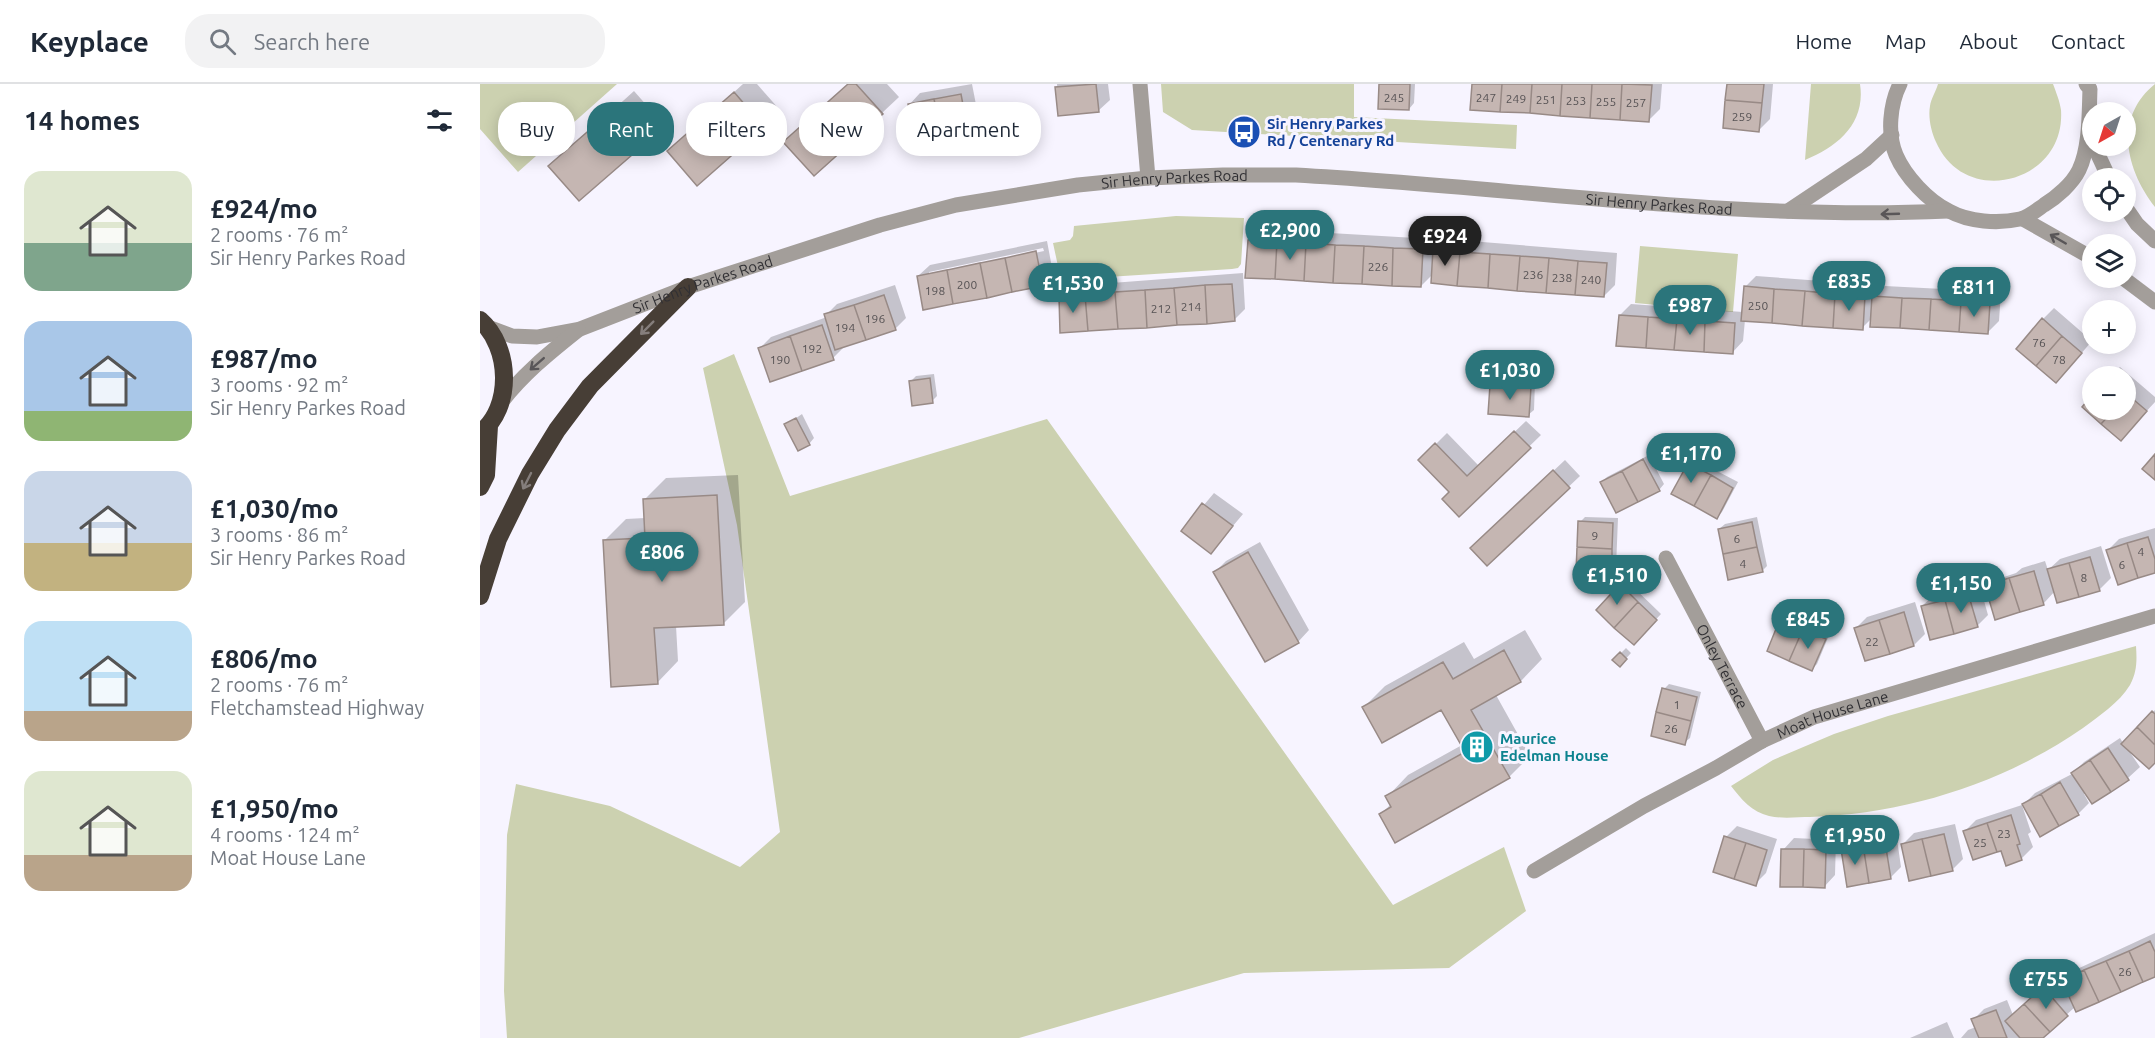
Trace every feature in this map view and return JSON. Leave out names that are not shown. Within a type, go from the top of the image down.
[{"type":"highway","points":[[480,596],[498,539],[530,474],[557,430],[590,386],[688,287]]},
{"type":"highway","points":[[480,487],[486,475],[484,430],[500,405],[504,384],[504,365],[497,344],[484,324]]},
{"type":"street","points":[[1140,84],[1148,178]]},
{"type":"street","points":[[1900,84],[1891,91],[1892,135],[1896,155],[1919,189],[1948,211],[1996,221],[2023,219],[2058,197],[2079,170],[2085,156]]},
{"type":"street","points":[[2090,86],[2091,102]]},
{"type":"street","points":[[1788,211],[1866,159],[1892,135]]},
{"type":"street","name":"Sir Henry Parkes Road","points":[[484,324],[512,336],[537,337],[580,328],[688,287],[903,218],[956,205],[1021,194],[1148,178],[1296,175],[1788,211],[1878,214],[1948,211]]},
{"type":"street","points":[[2023,219],[2082,252]]},
{"type":"street","points":[[2136,222],[2155,241]]},
{"type":"street","points":[[2136,288],[2155,302]]},
{"type":"street","name":"Sir Henry Parkes Road","points":[[500,405],[515,384],[580,328]]},
{"type":"street","name":"Onley Terrace","points":[[1666,558],[1762,741]]},
{"type":"street","name":"Moat House Lane","points":[[1534,871],[1644,806],[1762,741],[1814,717],[2155,616]]},
{"type":"green space","points":[[480,84],[617,84],[597,102],[587,102],[587,111],[575,121],[575,102],[498,102],[498,149],[480,129]]},
{"type":"green space","points":[[1161,84],[1354,84],[1354,117],[1517,125],[1516,149],[1192,130],[1163,112]]},
{"type":"green space","points":[[1811,84],[1860,84],[1861,98],[1859,110],[1847,132],[1828,148],[1805,160]]},
{"type":"green space","points":[[1938,84],[2053,84],[2061,110],[2058,135],[2048,155],[2031,170],[2011,179],[1990,181],[1968,176],[1950,163],[1936,142],[1933,133],[1929,110]]},
{"type":"green space","points":[[2155,84],[2155,207],[2137,177],[2136,168],[2134,168],[2130,156],[2136,156],[2136,107]]},
{"type":"green space","points":[[504,156],[536,156],[518,172]]},
{"type":"green space","points":[[1176,216],[1244,218],[1241,264],[1238,268],[1061,280],[1053,243],[1070,240],[1074,226]]},
{"type":"green space","points":[[1640,246],[1738,254],[1733,312],[1635,303]]},
{"type":"green space","points":[[734,354],[790,496],[1047,419],[1393,905],[1504,847],[1526,911],[1449,968],[1244,973],[1019,1038],[507,1038],[504,991],[507,835],[516,784],[610,806],[740,867],[780,832],[737,525],[703,368]]},
{"type":"green space","points":[[2136,646],[2136,666],[2130,685],[2120,698],[2102,714],[2053,747],[2021,765],[1953,792],[1882,810],[1846,815],[1785,818],[1769,816],[1757,811],[1731,786],[1773,760],[1834,734],[1888,716]]},
{"type":"building","points":[[848,84],[856,84],[872,102],[828,102]]},
{"type":"building","points":[[1096,84],[1099,112],[1058,116],[1055,87]]},
{"type":"building","points":[[1379,84],[1410,84],[1409,110],[1378,109]]},
{"type":"building","points":[[1472,84],[1502,84],[1500,112],[1470,110]]},
{"type":"building","points":[[1502,84],[1532,84],[1530,113],[1500,112]]},
{"type":"building","points":[[1532,84],[1562,84],[1560,116],[1530,113]]},
{"type":"building","points":[[1562,84],[1592,84],[1590,118],[1560,116]]},
{"type":"building","points":[[1592,84],[1622,84],[1620,120],[1590,118]]},
{"type":"building","points":[[1622,84],[1652,85],[1649,122],[1620,120]]},
{"type":"building","points":[[1727,84],[1764,84],[1762,103],[1725,100]]},
{"type":"building","points":[[734,92],[743,102],[723,102]]},
{"type":"building","points":[[961,94],[962,102],[935,102],[934,99]]},
{"type":"building","points":[[934,99],[935,102],[918,102]]},
{"type":"building","points":[[1725,100],[1762,103],[1759,132],[1723,128]]},
{"type":"building","points":[[799,128],[799,156],[836,156],[814,176],[787,146],[787,138]]},
{"type":"building","points":[[587,132],[587,156],[631,156],[579,201],[548,166],[560,156],[575,156],[575,143]]},
{"type":"building","points":[[686,134],[686,156],[731,156],[697,186],[671,156],[674,156],[674,145]]},
{"type":"building","points":[[1248,240],[1277,241],[1275,279],[1245,278]]},
{"type":"building","points":[[1277,241],[1306,243],[1304,281],[1275,279]]},
{"type":"building","points":[[1306,243],[1335,245],[1333,283],[1304,281]]},
{"type":"building","points":[[1335,245],[1364,246],[1362,284],[1333,283]]},
{"type":"building","points":[[1364,246],[1393,248],[1392,286],[1362,284]]},
{"type":"building","points":[[1393,248],[1423,249],[1421,287],[1392,286]]},
{"type":"building","points":[[1433,249],[1460,252],[1457,286],[1431,283]]},
{"type":"building","points":[[1036,251],[1043,286],[1012,292],[1005,258]]},
{"type":"building","points":[[1460,252],[1490,254],[1488,288],[1457,286]]},
{"type":"building","points":[[1490,254],[1520,256],[1517,291],[1488,288]]},
{"type":"building","points":[[1520,256],[1549,258],[1546,293],[1517,291]]},
{"type":"building","points":[[1005,258],[1012,292],[987,298],[980,263]]},
{"type":"building","points":[[1549,258],[1578,261],[1575,295],[1546,293]]},
{"type":"building","points":[[1578,261],[1607,263],[1604,297],[1575,295]]},
{"type":"building","points":[[980,263],[987,298],[953,304],[947,270]]},
{"type":"building","points":[[947,270],[953,304],[923,310],[917,276]]},
{"type":"building","points":[[1232,284],[1235,321],[1207,324],[1205,285]]},
{"type":"building","points":[[1205,285],[1207,324],[1177,325],[1174,288]]},
{"type":"building","points":[[1744,286],[1774,289],[1772,323],[1741,321]]},
{"type":"building","points":[[1174,288],[1177,325],[1147,328],[1145,290]]},
{"type":"building","points":[[1774,289],[1805,291],[1802,326],[1772,323]]},
{"type":"building","points":[[1145,290],[1147,328],[1118,329],[1115,292]]},
{"type":"building","points":[[1805,291],[1835,294],[1833,328],[1802,326]]},
{"type":"building","points":[[1115,292],[1118,329],[1088,331],[1085,295]]},
{"type":"building","points":[[1835,294],[1865,296],[1863,330],[1833,328]]},
{"type":"building","points":[[884,295],[896,330],[866,340],[854,305]]},
{"type":"building","points":[[1085,295],[1088,331],[1060,333],[1059,297]]},
{"type":"building","points":[[1872,296],[1902,298],[1900,328],[1870,327]]},
{"type":"building","points":[[1902,298],[1931,299],[1929,330],[1900,328]]},
{"type":"building","points":[[1931,299],[1961,301],[1959,332],[1929,330]]},
{"type":"building","points":[[1961,301],[1990,303],[1988,334],[1959,332]]},
{"type":"building","points":[[854,305],[866,340],[835,350],[824,314]]},
{"type":"building","points":[[1619,315],[1648,317],[1646,348],[1616,346]]},
{"type":"building","points":[[1648,317],[1677,319],[1674,350],[1646,348]]},
{"type":"building","points":[[2042,318],[2062,336],[2036,366],[2016,349]]},
{"type":"building","points":[[1677,319],[1705,321],[1704,352],[1674,350]]},
{"type":"building","points":[[1705,321],[1735,323],[1733,354],[1704,352]]},
{"type":"building","points":[[822,325],[834,360],[802,371],[790,336]]},
{"type":"building","points":[[790,336],[802,371],[770,382],[758,348]]},
{"type":"building","points":[[2062,336],[2082,353],[2056,383],[2036,366]]},
{"type":"building","points":[[930,378],[933,403],[912,406],[909,381]]},
{"type":"building","points":[[1490,385],[1531,387],[1529,417],[1488,414]]},
{"type":"building","points":[[2136,402],[2147,411],[2121,441],[2101,424],[2105,420],[2136,420]]},
{"type":"building","points":[[796,418],[810,445],[798,451],[784,424]]},
{"type":"building","points":[[1514,431],[1531,448],[1459,517],[1442,499],[1449,492],[1418,460],[1435,443],[1467,476]]},
{"type":"building","points":[[2155,454],[2155,480],[2142,469]]},
{"type":"building","points":[[1643,459],[1660,491],[1638,502],[1622,471]]},
{"type":"building","points":[[1688,463],[1711,475],[1694,506],[1671,494]]},
{"type":"building","points":[[1553,470],[1570,488],[1487,566],[1470,548]]},
{"type":"building","points":[[1622,471],[1638,502],[1616,513],[1600,482]]},
{"type":"building","points":[[1711,475],[1733,488],[1717,519],[1694,506]]},
{"type":"building","points":[[717,495],[724,625],[654,628],[658,684],[611,687],[603,540],[645,538],[643,499]]},
{"type":"building","points":[[1202,503],[1233,526],[1211,554],[1181,531]]},
{"type":"building","points":[[1578,521],[1613,523],[1612,549],[1577,547]]},
{"type":"building","points":[[1752,522],[1757,547],[1723,554],[1718,529]]},
{"type":"building","points":[[2148,537],[2155,559],[2155,573],[2138,578],[2127,543]]},
{"type":"building","points":[[2127,543],[2138,578],[2118,585],[2106,550]]},
{"type":"building","points":[[1577,547],[1612,549],[1612,575],[1576,573]]},
{"type":"building","points":[[1757,547],[1763,572],[1728,580],[1723,554]]},
{"type":"building","points":[[1248,552],[1299,643],[1265,662],[1213,572]]},
{"type":"building","points":[[2090,557],[2100,591],[2079,597],[2069,563]]},
{"type":"building","points":[[2069,563],[2079,597],[2057,603],[2047,569]]},
{"type":"building","points":[[2034,571],[2044,605],[2020,612],[2009,578]]},
{"type":"building","points":[[2009,578],[2020,612],[1995,620],[1985,586]]},
{"type":"building","points":[[1620,584],[1638,602],[1614,628],[1596,610]]},
{"type":"building","points":[[1968,593],[1978,627],[1954,634],[1945,600]]},
{"type":"building","points":[[1945,600],[1954,634],[1930,640],[1921,606]]},
{"type":"building","points":[[1638,602],[1657,620],[1634,645],[1614,628]]},
{"type":"building","points":[[1904,612],[1914,646],[1890,654],[1879,620]]},
{"type":"building","points":[[1780,619],[1803,629],[1789,661],[1767,651]]},
{"type":"building","points":[[1879,620],[1890,654],[1865,661],[1854,628]]},
{"type":"building","points":[[1803,629],[1826,639],[1812,671],[1789,661]]},
{"type":"building","name":"Maurice Edelman House","points":[[1504,650],[1521,682],[1471,710],[1510,778],[1395,843],[1379,814],[1391,807],[1385,796],[1465,752],[1441,710],[1382,743],[1362,707],[1443,662],[1453,679]]},
{"type":"building","points":[[1620,652],[1627,659],[1620,667],[1612,660]]},
{"type":"building","points":[[1662,688],[1697,697],[1691,721],[1656,712]]},
{"type":"building","points":[[2152,711],[2155,714],[2155,745],[2137,727]]},
{"type":"building","points":[[1656,712],[1691,721],[1685,745],[1651,736]]},
{"type":"building","points":[[2137,727],[2155,745],[2155,763],[2149,769],[2121,744]]},
{"type":"building","points":[[2108,748],[2129,780],[2111,792],[2090,760]]},
{"type":"building","points":[[2090,760],[2111,792],[2092,804],[2071,773]]},
{"type":"building","points":[[2060,782],[2079,815],[2059,826],[2041,794]]},
{"type":"building","points":[[2041,794],[2059,826],[2040,837],[2022,804]]},
{"type":"building","points":[[2011,815],[2020,844],[2017,845],[2022,860],[2006,866],[2001,851],[1997,852],[1987,823]]},
{"type":"building","points":[[1987,823],[1997,852],[1973,860],[1963,831]]},
{"type":"building","points":[[1944,834],[1953,871],[1931,876],[1922,839]]},
{"type":"building","points":[[1724,836],[1746,843],[1734,879],[1713,872]]},
{"type":"building","points":[[1922,839],[1931,876],[1909,881],[1901,844]]},
{"type":"building","points":[[1885,842],[1891,879],[1869,883],[1863,845]]},
{"type":"building","points":[[1746,843],[1767,850],[1756,886],[1734,879]]},
{"type":"building","points":[[1863,845],[1869,883],[1847,887],[1841,849]]},
{"type":"building","points":[[1781,849],[1804,849],[1803,887],[1780,887]]},
{"type":"building","points":[[1804,849],[1826,850],[1825,888],[1803,887]]},
{"type":"building","points":[[2150,941],[2155,952],[2155,977],[2143,982],[2129,951]]},
{"type":"building","points":[[2129,951],[2143,982],[2121,992],[2106,961]]},
{"type":"building","points":[[2106,961],[2121,992],[2099,1002],[2084,970]]},
{"type":"building","points":[[2084,970],[2099,1002],[2076,1012],[2062,981]]},
{"type":"building","points":[[2043,987],[2068,1016],[2050,1032],[2024,1004]]},
{"type":"building","points":[[2024,1004],[2050,1032],[2043,1038],[2020,1038],[2005,1021]]},
{"type":"building","points":[[1996,1010],[2007,1038],[1979,1038],[1971,1019]]},
{"type":"place","name":"Sir Henry Parkes Rd / Centenary Rd","points":[[1244,132]]},
{"type":"place","name":"Maurice Edelman House","points":[[1477,747]]}]
